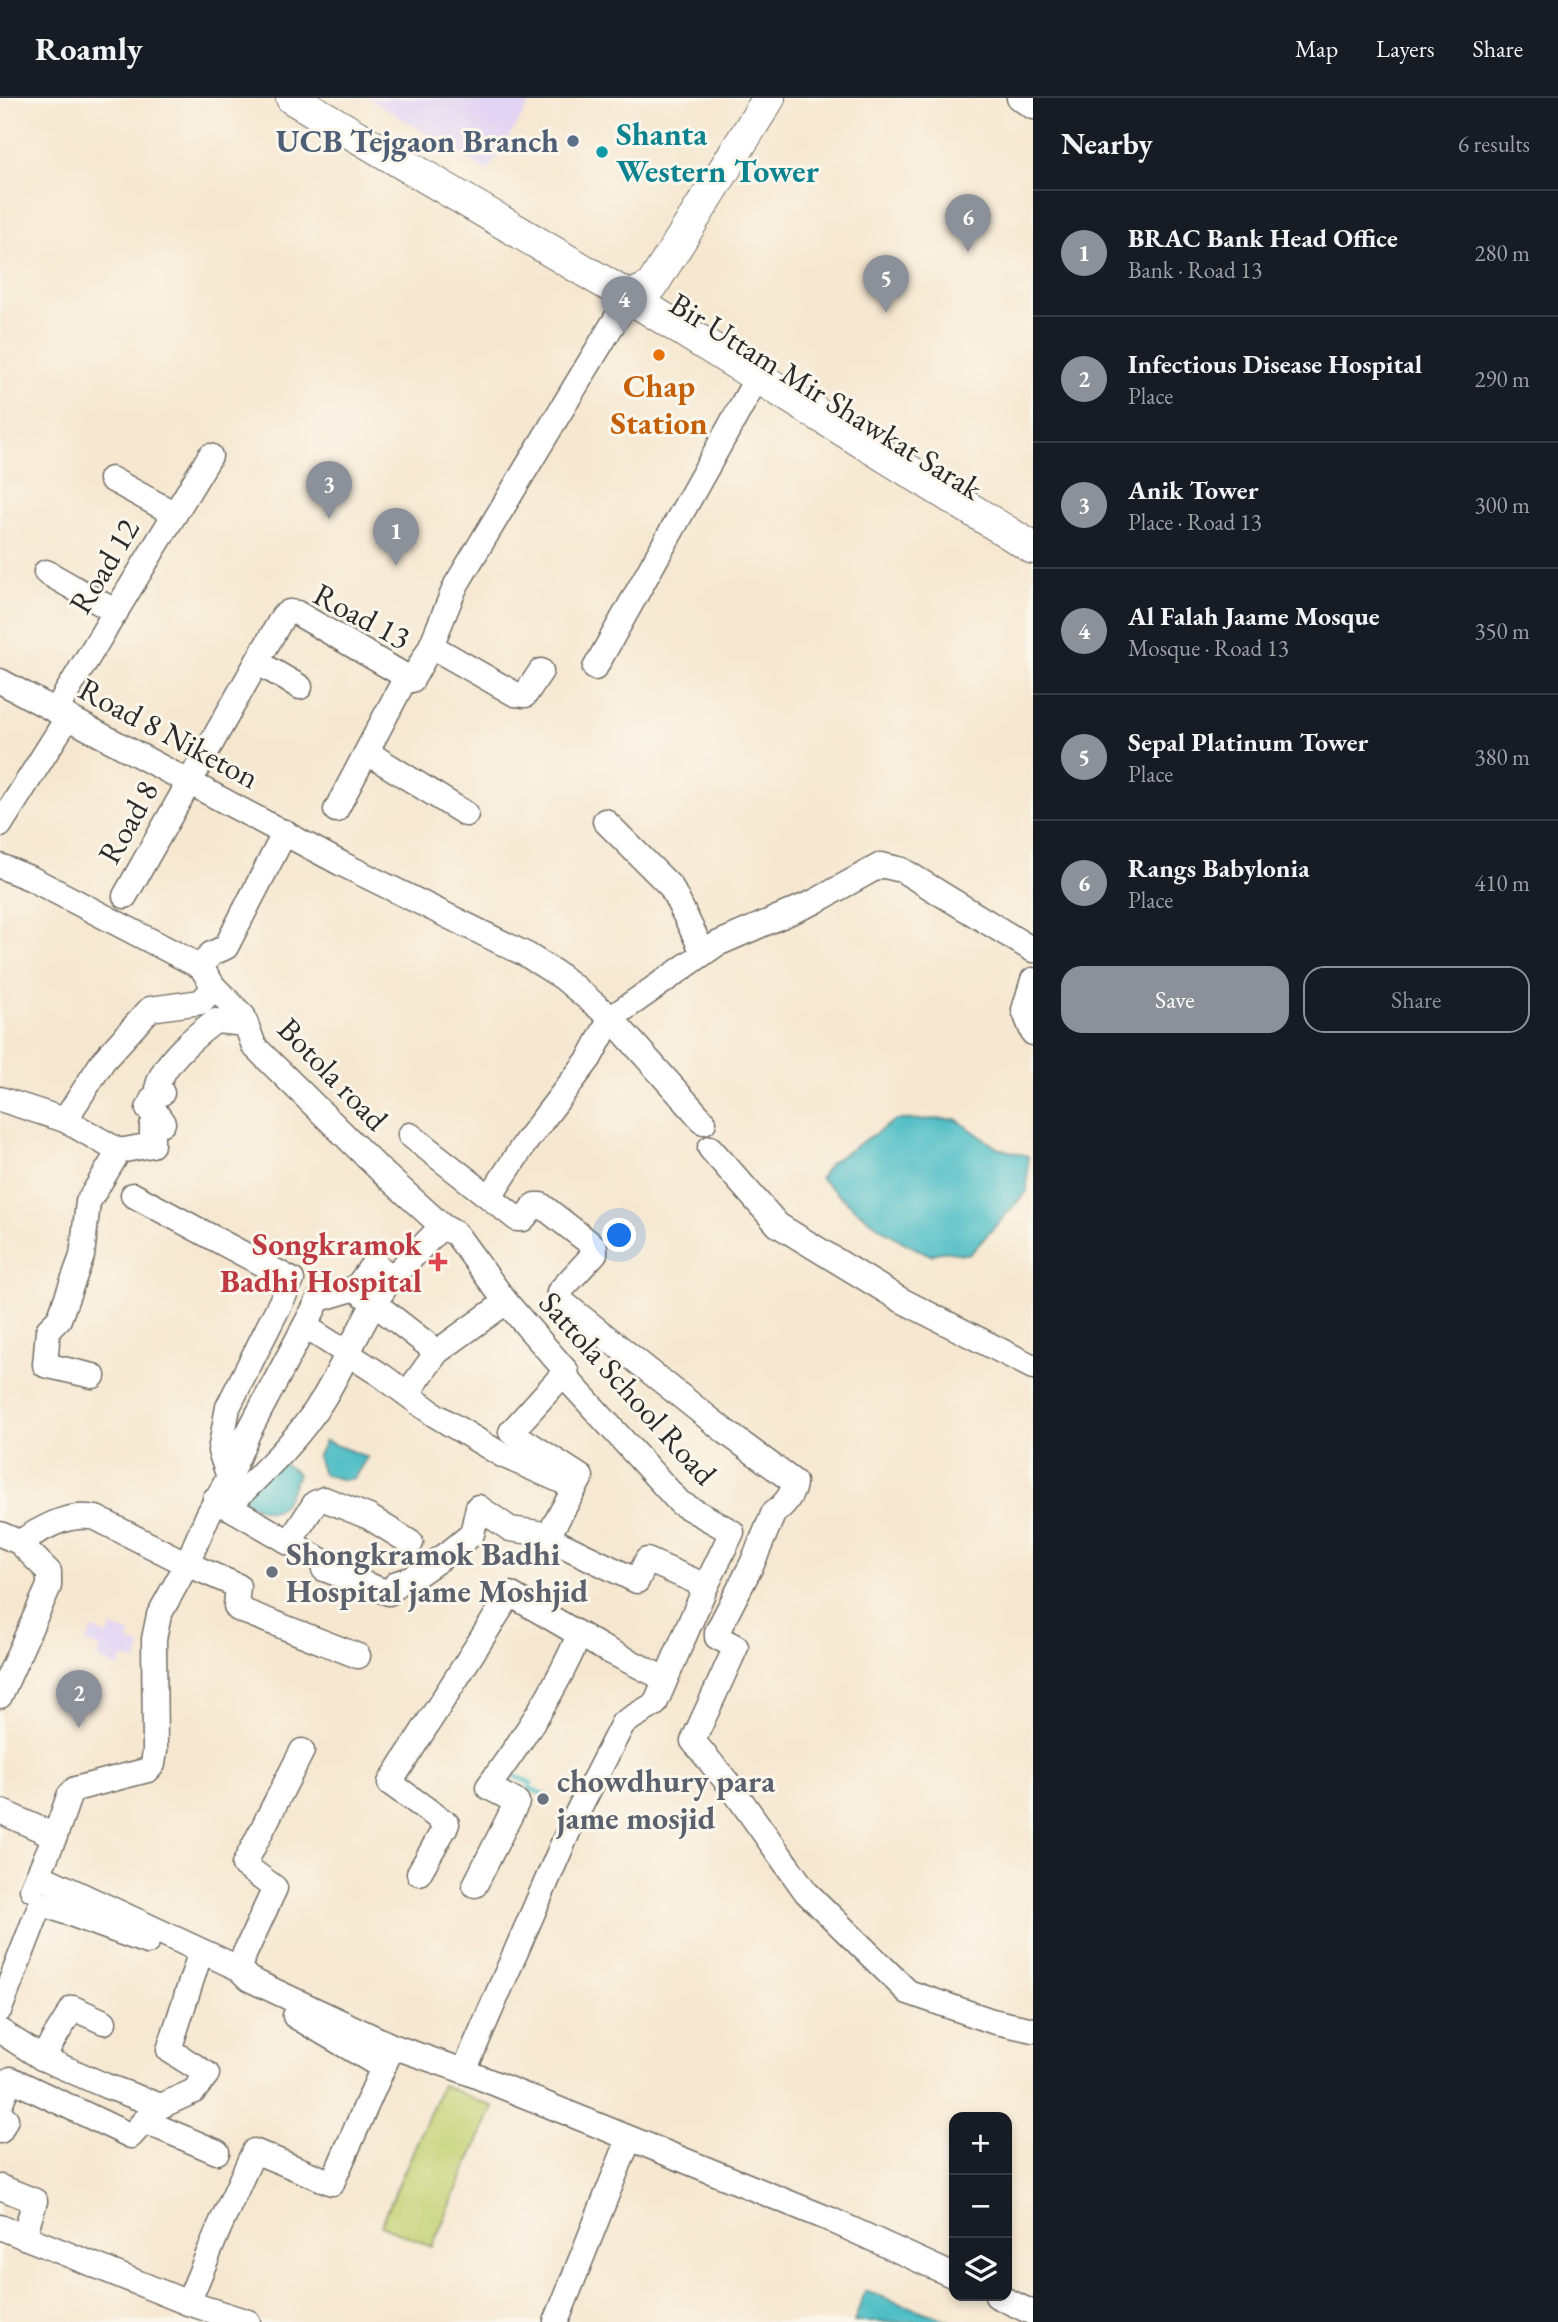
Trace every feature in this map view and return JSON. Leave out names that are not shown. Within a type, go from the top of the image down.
[{"type":"main road","name":"Bir Uttam Mir Shawkat Sarak","points":[[292,98],[638,287],[758,376],[1033,548]]},
{"type":"main road","name":"Bir Uttam Mir Shawkat Sarak","points":[[330,98],[1033,524]]},
{"type":"main road","points":[[638,287],[746,98]]},
{"type":"main road","points":[[638,287],[769,98]]},
{"type":"street","points":[[1019,98],[1033,107]]},
{"type":"street","name":"Road 13","points":[[189,782],[283,616],[289,612],[297,613],[412,680],[431,646],[456,585],[638,287]]},
{"type":"street","points":[[595,668],[758,376]]},
{"type":"street","name":"Road 12","points":[[0,825],[116,612],[210,456]]},
{"type":"street","points":[[111,478],[175,514]]},
{"type":"street","points":[[47,572],[116,612]]},
{"type":"street","points":[[431,646],[515,694],[524,695],[541,671]]},
{"type":"street","points":[[257,662],[300,687]]},
{"type":"street","points":[[336,810],[406,677]]},
{"type":"street","name":"Road 8 Niketon","points":[[0,681],[342,864],[527,955],[562,977],[611,1018],[704,1122]]},
{"type":"street","points":[[368,753],[466,814]]},
{"type":"street","name":"Road 8","points":[[125,896],[189,782]]},
{"type":"street","points":[[604,821],[671,887],[703,952]]},
{"type":"street","points":[[65,1120],[103,1061],[150,1009],[201,1002],[211,954],[226,947],[275,827]]},
{"type":"street","points":[[490,1197],[525,1143],[589,1059],[611,1018],[717,944],[814,902],[881,865],[902,870],[1033,950]]},
{"type":"street","name":"Botola road","points":[[0,866],[32,879],[208,977],[243,1016],[254,1046],[381,1171],[442,1226]]},
{"type":"street","points":[[1033,980],[1024,1010],[1033,1033]]},
{"type":"street","points":[[0,1099],[65,1120],[120,1151],[152,1144],[152,1126],[163,1124],[155,1111],[148,1109],[153,1098],[162,1093],[158,1085],[159,1079],[185,1046],[215,1021],[236,1023],[243,1016]]},
{"type":"street","points":[[410,1135],[521,1220],[535,1205],[541,1205],[595,1247],[595,1253],[559,1292],[561,1301],[726,1432],[794,1482],[794,1490],[780,1509],[774,1512],[752,1564],[717,1632],[717,1637],[736,1647],[699,1725],[695,1744],[732,1788],[806,1892],[908,1992],[992,2021],[1033,2029]]},
{"type":"street","points":[[710,1148],[778,1225],[901,1300],[1033,1367]]},
{"type":"street","points":[[93,1376],[44,1365],[48,1330],[60,1319],[82,1256],[88,1202],[120,1151]]},
{"type":"street","points":[[133,1195],[292,1280],[228,1408],[220,1451],[229,1477]]},
{"type":"street","points":[[221,1503],[295,1435],[323,1399],[346,1353],[374,1264],[392,1278],[442,1226]]},
{"type":"street","name":"Sattola School Road","points":[[442,1226],[456,1234],[506,1302],[566,1371],[569,1380],[680,1503],[732,1532],[655,1703],[623,1723],[571,1825],[464,2071]]},
{"type":"street","points":[[0,1962],[55,1836],[69,1796],[75,1789],[148,1770],[153,1763],[156,1741],[154,1639],[159,1615],[221,1503],[248,1433],[319,1299],[365,1295],[437,1352]]},
{"type":"street","points":[[407,1394],[437,1352],[506,1302]]},
{"type":"street","points":[[306,1327],[435,1415],[502,1455],[575,1487]]},
{"type":"street","points":[[547,1538],[581,1477],[511,1432],[566,1371]]},
{"type":"street","points":[[289,1543],[315,1503],[324,1499],[369,1517],[411,1544]]},
{"type":"street","points":[[221,1503],[322,1561],[324,1569],[389,1593],[397,1583],[411,1579],[472,1534],[478,1507],[510,1529],[538,1533],[637,1581],[647,1560],[706,1586]]},
{"type":"street","points":[[9,1538],[82,1515],[96,1518],[187,1564],[238,1586],[237,1609],[358,1656]]},
{"type":"street","points":[[0,1696],[50,1586],[48,1572],[9,1538]]},
{"type":"street","points":[[419,1873],[447,1824],[390,1783],[510,1594],[579,1635],[665,1679]]},
{"type":"street","points":[[475,1885],[517,1802],[488,1787],[534,1720],[570,1657],[579,1635]]},
{"type":"street","points":[[238,1968],[275,1888],[244,1865],[302,1751]]},
{"type":"street","points":[[0,1811],[55,1836]]},
{"type":"street","points":[[38,1875],[238,1968],[249,1979],[387,2057]]},
{"type":"street","points":[[0,2009],[41,1903],[198,1960],[387,2057],[464,2071],[829,2219],[949,2274]]},
{"type":"street","points":[[0,2031],[42,2058],[161,2106],[194,2091],[207,2074],[169,2050],[198,1960]]},
{"type":"street","points":[[42,2058],[73,2008],[104,2022]]},
{"type":"street","points":[[188,2304],[254,2151],[332,2183],[387,2057]]},
{"type":"street","points":[[0,2104],[11,2079],[29,2097],[131,2136],[144,2121],[217,2152]]},
{"type":"street","points":[[0,2116],[6,2119],[0,2131]]},
{"type":"street","points":[[556,2322],[629,2139]]},
{"type":"street","points":[[0,2187],[35,2202],[24,2237]]},
{"type":"street","points":[[0,2227],[188,2304],[248,2322]]},
{"type":"shaded area","points":[[368,98],[533,98],[488,171]]},
{"type":"shaded area","points":[[112,1627],[130,1634],[128,1641],[142,1647],[136,1662],[123,1657],[119,1668],[97,1659],[101,1649],[86,1643],[92,1629],[108,1636]]},
{"type":"green space","points":[[442,2085],[493,2107],[432,2247],[381,2225]]},
{"type":"water","points":[[956,1119],[997,1148],[1028,1156],[1027,1191],[970,1254],[946,1252],[931,1255],[916,1248],[872,1222],[820,1178],[830,1163],[896,1120]]},
{"type":"water","points":[[325,1441],[367,1457],[354,1478],[343,1480],[323,1474],[317,1457]]},
{"type":"water","points":[[279,1460],[298,1474],[279,1507],[266,1510],[232,1495]]},
{"type":"water","points":[[865,2291],[952,2322],[854,2322]]},
{"type":"waterway","points":[[508,1773],[531,1783]]},
{"type":"waterway","points":[[529,1788],[548,1796]]},
{"type":"place","name":"UCB Tejgaon Branch","points":[[573,141]]},
{"type":"place","name":"Shanta Western Tower","points":[[602,152]]},
{"type":"place","name":"Rangs Babylonia","points":[[968,252]]},
{"type":"place","name":"Sepal Platinum Tower","points":[[886,313]]},
{"type":"place","name":"Al Falah Jaame Mosque","points":[[624,334]]},
{"type":"place","name":"Chap Station","points":[[659,355]]},
{"type":"place","name":"Anik Tower","points":[[329,519]]},
{"type":"place","name":"BRAC Bank Head Office","points":[[396,566]]},
{"type":"place","name":"Songkramok Badhi Hospital","points":[[438,1262]]},
{"type":"place","name":"Shongkramok Badhi Hospital jame Moshjid","points":[[272,1572]]},
{"type":"place","name":"Infectious Disease Hospital","points":[[79,1728]]},
{"type":"place","name":"chowdhury para jame mosjid","points":[[543,1799]]}]
